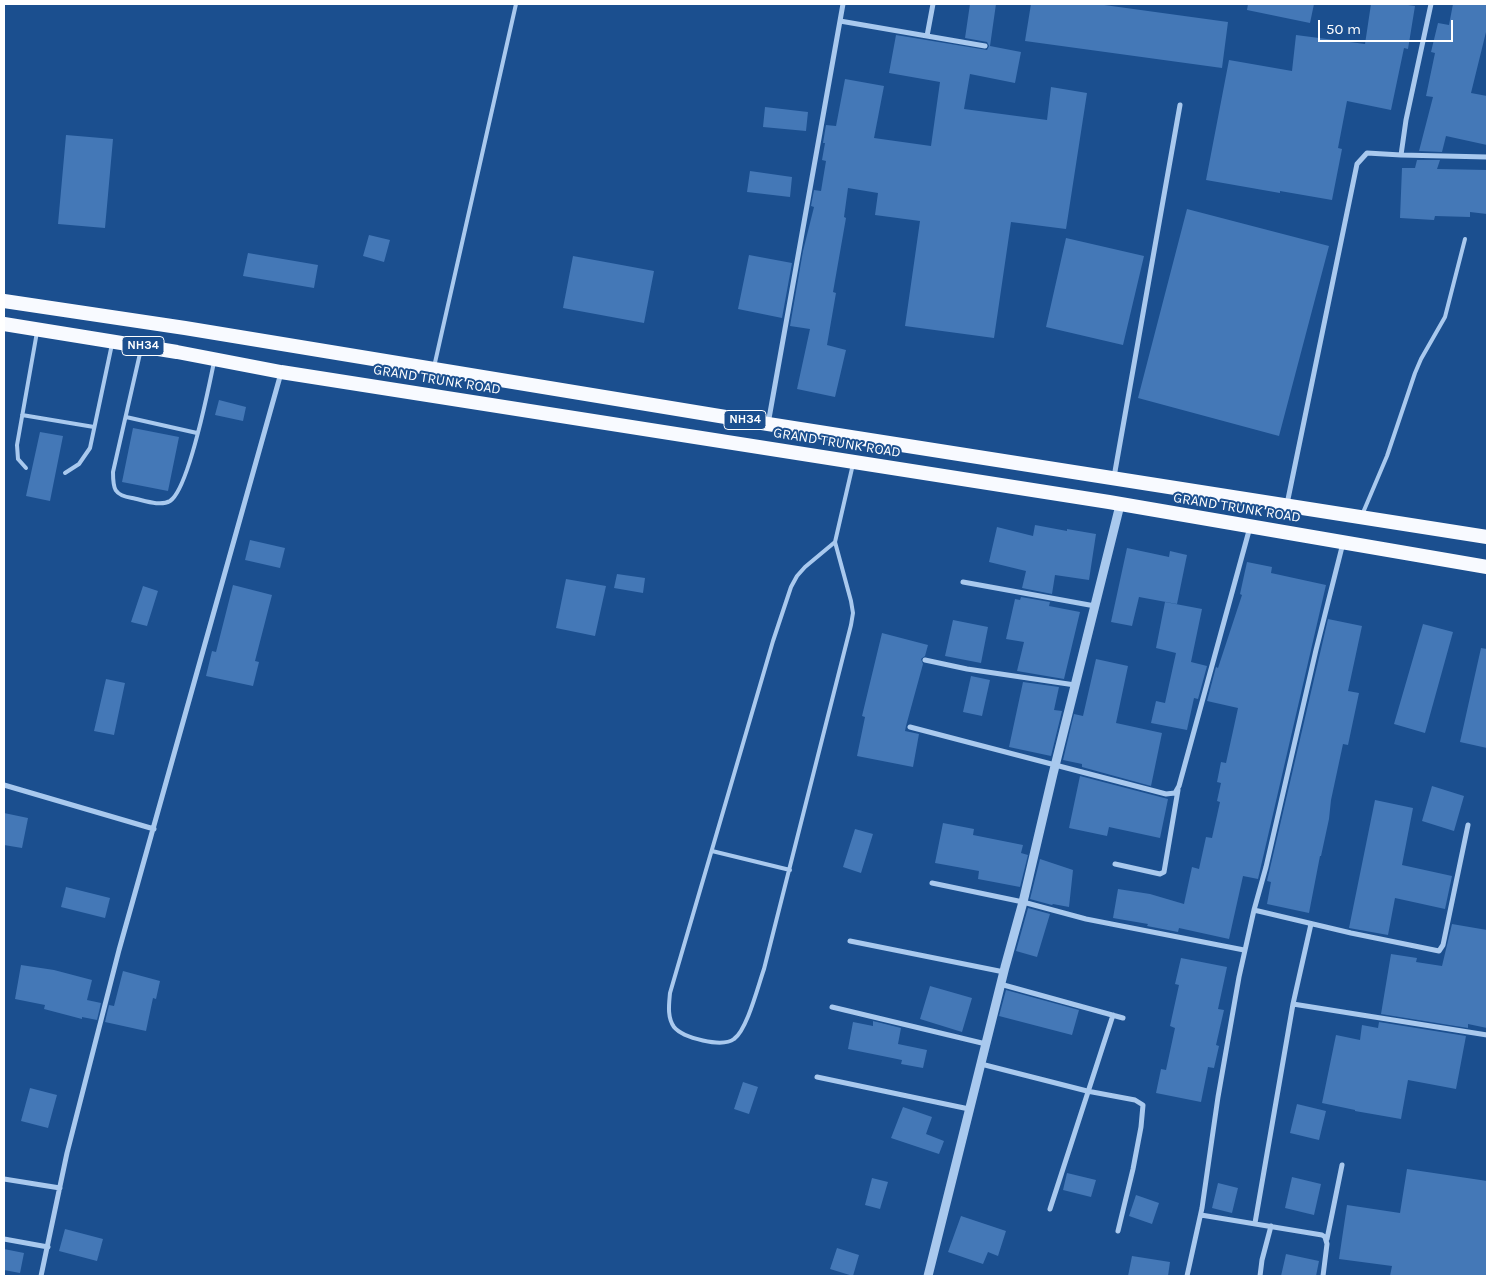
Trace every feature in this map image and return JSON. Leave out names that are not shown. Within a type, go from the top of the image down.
[{"type":"highway","name":"GRAND TRUNK ROAD","points":[[4,301],[185,328],[768,424],[1487,537]]},
{"type":"highway","name":"GRAND TRUNK ROAD","points":[[4,324],[142,346],[281,372],[1120,505],[1487,567]]},
{"type":"street","points":[[768,424],[843,4]]},
{"type":"street","points":[[927,36],[933,4]]},
{"type":"street","points":[[1401,155],[1406,120],[1431,4]]},
{"type":"street","points":[[840,21],[985,46]]},
{"type":"street","points":[[1114,478],[1180,105]]},
{"type":"street","points":[[1287,505],[1357,164],[1367,153],[1487,157]]},
{"type":"street","points":[[41,1276],[88,1068],[119,950],[281,372]]},
{"type":"street","points":[[928,1276],[1000,984],[1023,902],[1055,764],[1120,505]]},
{"type":"street","points":[[1115,864],[1160,874],[1164,872],[1178,790],[1250,527]]},
{"type":"street","points":[[1187,1276],[1201,1215],[1218,1097],[1244,950],[1266,867],[1314,660],[1344,542]]},
{"type":"street","points":[[963,582],[1095,606]]},
{"type":"street","points":[[925,660],[968,669],[1075,686]]},
{"type":"street","points":[[910,727],[1166,794],[1175,794],[1178,790]]},
{"type":"street","points":[[4,785],[154,829]]},
{"type":"street","points":[[1254,910],[1439,951],[1443,946],[1468,825]]},
{"type":"street","points":[[932,883],[1023,902],[1086,919],[1244,950]]},
{"type":"street","points":[[1255,1224],[1292,1004],[1311,924]]},
{"type":"street","points":[[850,941],[1004,972]]},
{"type":"street","points":[[1000,984],[1123,1018]]},
{"type":"street","points":[[1292,1004],[1487,1035]]},
{"type":"street","points":[[832,1007],[986,1044]]},
{"type":"street","points":[[1050,1209],[1113,1015]]},
{"type":"street","points":[[980,1064],[1087,1091],[1135,1100],[1144,1106],[1135,1160],[1118,1231]]},
{"type":"street","points":[[817,1077],[969,1109]]},
{"type":"street","points":[[1323,1276],[1327,1240],[1342,1165]]},
{"type":"street","points":[[4,1179],[60,1188]]},
{"type":"street","points":[[1201,1215],[1322,1235],[1327,1240]]},
{"type":"street","points":[[1260,1276],[1271,1226]]},
{"type":"street","points":[[4,1239],[48,1247]]},
{"type":"lane","points":[[433,369],[516,4]]},
{"type":"lane","points":[[1361,517],[1377,483],[1421,359],[1445,317],[1465,239]]},
{"type":"lane","points":[[26,468],[18,459],[17,445],[37,330]]},
{"type":"lane","points":[[65,473],[79,464],[90,448],[112,342]]},
{"type":"lane","points":[[142,346],[112,472],[113,487],[118,493],[127,497],[160,504],[171,500],[182,483],[215,359]]},
{"type":"lane","points":[[22,415],[94,427]]},
{"type":"lane","points":[[126,417],[197,432]]},
{"type":"lane","points":[[835,542],[805,567],[791,587],[773,641],[670,993],[668,1005],[670,1019],[674,1027],[682,1034],[692,1038],[723,1043],[733,1040],[741,1033],[764,970],[852,625],[853,612],[848,586],[835,542],[853,462]]},
{"type":"lane","points":[[712,851],[790,870]]},
{"type":"building","points":[[970,4],[996,4],[990,46],[1021,52],[1015,83],[970,74],[964,109],[1047,120],[1051,87],[1087,93],[1066,229],[1011,222],[994,338],[905,326],[920,221],[875,215],[878,193],[848,188],[844,217],[846,218],[833,292],[836,293],[827,345],[846,350],[835,397],[797,389],[810,329],[790,326],[803,251],[814,207],[811,206],[814,190],[821,191],[826,161],[822,160],[826,125],[836,126],[845,79],[884,86],[874,138],[931,146],[940,82],[889,73],[896,35],[987,50],[989,46],[987,42],[965,38]]},
{"type":"building","points":[[1031,4],[1097,4],[1228,22],[1222,68],[1025,41]]},
{"type":"building","points":[[1248,4],[1314,4],[1310,23],[1247,10]]},
{"type":"building","points":[[1371,4],[1415,6],[1408,49],[1404,48],[1391,110],[1347,101],[1338,148],[1342,149],[1332,200],[1206,180],[1229,60],[1292,71],[1296,35],[1365,44]]},
{"type":"building","points":[[1453,4],[1487,4],[1487,28],[1471,93],[1487,96],[1487,145],[1446,136],[1442,152],[1419,151],[1433,97],[1426,96],[1435,53],[1431,52],[1438,23],[1449,25]]},
{"type":"building","points":[[765,107],[808,112],[806,131],[763,127]]},
{"type":"building","points":[[66,135],[113,139],[105,228],[58,224]]},
{"type":"building","points":[[1417,160],[1440,160],[1437,169],[1487,170],[1487,214],[1470,212],[1470,217],[1435,216],[1434,220],[1400,218],[1402,168],[1415,168]]},
{"type":"building","points":[[750,171],[792,177],[790,197],[747,192]]},
{"type":"building","points":[[1187,209],[1329,246],[1279,436],[1138,398]]},
{"type":"building","points":[[369,235],[390,240],[384,262],[363,256]]},
{"type":"building","points":[[1066,238],[1144,256],[1123,345],[1046,327]]},
{"type":"building","points":[[248,253],[318,265],[314,288],[243,276]]},
{"type":"building","points":[[749,255],[792,263],[782,318],[738,309]]},
{"type":"building","points":[[573,256],[654,271],[644,323],[563,308]]},
{"type":"building","points":[[219,400],[246,407],[243,421],[215,415]]},
{"type":"building","points":[[133,428],[179,437],[168,491],[122,482]]},
{"type":"building","points":[[40,432],[63,436],[50,501],[26,496]]},
{"type":"building","points":[[1035,525],[1096,534],[1089,580],[1055,575],[1052,594],[1022,588],[1026,571],[989,562],[997,527],[1033,536]]},
{"type":"building","points":[[250,540],[285,548],[280,568],[245,560]]},
{"type":"building","points":[[1127,548],[1169,557],[1170,551],[1187,555],[1177,604],[1139,597],[1132,626],[1111,622]]},
{"type":"building","points":[[1247,562],[1272,567],[1271,573],[1326,585],[1258,879],[1243,876],[1229,939],[1179,928],[1178,932],[1147,926],[1148,924],[1113,918],[1118,889],[1150,894],[1184,904],[1192,867],[1199,869],[1206,837],[1212,838],[1220,802],[1217,801],[1221,783],[1217,782],[1221,762],[1226,763],[1238,708],[1207,701],[1216,667],[1218,668],[1242,595],[1240,594]]},
{"type":"building","points":[[617,574],[645,578],[643,593],[614,588]]},
{"type":"building","points":[[566,579],[606,586],[595,636],[556,628]]},
{"type":"building","points":[[233,585],[272,595],[255,661],[259,662],[253,686],[206,676],[212,651],[216,652]]},
{"type":"building","points":[[143,586],[158,591],[147,626],[131,622]]},
{"type":"building","points":[[1021,597],[1050,602],[1049,606],[1080,612],[1064,679],[1017,671],[1024,642],[1006,639],[1015,599],[1020,600]]},
{"type":"building","points":[[1165,602],[1202,609],[1191,662],[1207,666],[1198,699],[1194,698],[1187,730],[1151,723],[1156,701],[1165,703],[1176,653],[1156,648]]},
{"type":"building","points":[[1328,619],[1362,626],[1348,691],[1359,693],[1348,745],[1343,744],[1309,913],[1267,904],[1271,882],[1267,881]]},
{"type":"building","points":[[953,620],[988,627],[981,663],[945,656]]},
{"type":"building","points":[[1423,624],[1453,632],[1425,733],[1394,724]]},
{"type":"building","points":[[882,633],[928,645],[925,656],[921,659],[923,664],[905,731],[919,734],[913,767],[857,756],[865,717],[862,716]]},
{"type":"building","points":[[1481,648],[1487,649],[1487,748],[1460,742]]},
{"type":"building","points":[[1096,659],[1128,666],[1116,723],[1162,733],[1151,786],[1082,767],[1082,764],[1063,760],[1074,714],[1083,716]]},
{"type":"building","points":[[971,676],[990,680],[982,716],[963,712]]},
{"type":"building","points":[[106,679],[125,683],[114,735],[94,731]]},
{"type":"building","points":[[1023,682],[1059,687],[1054,710],[1062,711],[1051,756],[1009,747]]},
{"type":"building","points":[[1080,776],[1168,799],[1160,838],[1109,827],[1107,836],[1069,828]]},
{"type":"building","points":[[1432,786],[1464,796],[1454,831],[1422,821]]},
{"type":"building","points":[[1375,800],[1413,808],[1402,865],[1452,876],[1445,909],[1395,898],[1388,935],[1349,928]]},
{"type":"building","points":[[4,813],[28,818],[22,848],[4,845]]},
{"type":"building","points":[[943,823],[974,829],[973,835],[1023,845],[1021,853],[1028,855],[1020,887],[978,879],[979,871],[935,863]]},
{"type":"building","points":[[855,829],[873,834],[861,873],[843,867]]},
{"type":"building","points":[[1040,859],[1073,870],[1069,907],[1030,899]]},
{"type":"building","points":[[66,887],[110,898],[105,918],[61,907]]},
{"type":"building","points":[[1028,908],[1050,914],[1037,957],[1016,951]]},
{"type":"building","points":[[1452,924],[1487,930],[1487,1028],[1468,1024],[1468,1028],[1381,1014],[1391,954],[1417,958],[1416,962],[1442,966]]},
{"type":"building","points":[[1181,958],[1227,967],[1218,1009],[1224,1010],[1216,1045],[1219,1046],[1214,1068],[1208,1067],[1201,1102],[1156,1093],[1161,1069],[1166,1070],[1175,1028],[1170,1026],[1179,985],[1175,984]]},
{"type":"building","points":[[21,965],[54,970],[92,980],[87,1000],[101,1003],[97,1020],[82,1017],[82,1019],[44,1009],[45,1005],[15,999]]},
{"type":"building","points":[[123,971],[160,981],[156,999],[153,998],[146,1031],[105,1022],[109,1005],[114,1006]]},
{"type":"building","points":[[930,986],[972,998],[962,1032],[920,1019]]},
{"type":"building","points":[[1006,990],[1079,1010],[1072,1035],[999,1016]]},
{"type":"building","points":[[873,1021],[901,1028],[898,1044],[927,1050],[923,1068],[901,1064],[902,1060],[848,1049],[853,1022],[873,1026]]},
{"type":"building","points":[[1379,1022],[1466,1036],[1456,1089],[1408,1080],[1401,1119],[1322,1103],[1336,1035],[1360,1040],[1362,1025],[1378,1028]]},
{"type":"building","points":[[743,1082],[758,1087],[749,1114],[734,1109]]},
{"type":"building","points":[[30,1088],[57,1095],[48,1128],[21,1121]]},
{"type":"building","points":[[1297,1104],[1326,1111],[1319,1140],[1290,1133]]},
{"type":"building","points":[[903,1107],[932,1117],[926,1134],[944,1141],[939,1154],[891,1138]]},
{"type":"building","points":[[1407,1169],[1487,1181],[1487,1276],[1390,1276],[1392,1266],[1339,1259],[1347,1205],[1400,1213]]},
{"type":"building","points":[[1067,1173],[1096,1180],[1091,1197],[1063,1190]]},
{"type":"building","points":[[1292,1177],[1321,1184],[1314,1215],[1285,1208]]},
{"type":"building","points":[[872,1178],[888,1182],[880,1209],[865,1205]]},
{"type":"building","points":[[1218,1183],[1238,1188],[1232,1213],[1212,1208]]},
{"type":"building","points":[[1136,1195],[1159,1203],[1152,1224],[1129,1216]]},
{"type":"building","points":[[961,1216],[1006,1231],[998,1256],[988,1252],[983,1264],[948,1252]]},
{"type":"building","points":[[65,1229],[103,1239],[97,1261],[59,1251]]},
{"type":"building","points":[[837,1248],[859,1255],[853,1276],[830,1269]]},
{"type":"building","points":[[4,1249],[24,1253],[20,1273],[4,1270]]},
{"type":"building","points":[[1286,1254],[1319,1261],[1316,1276],[1281,1276]]},
{"type":"building","points":[[1132,1256],[1170,1262],[1168,1276],[1128,1276]]}]
